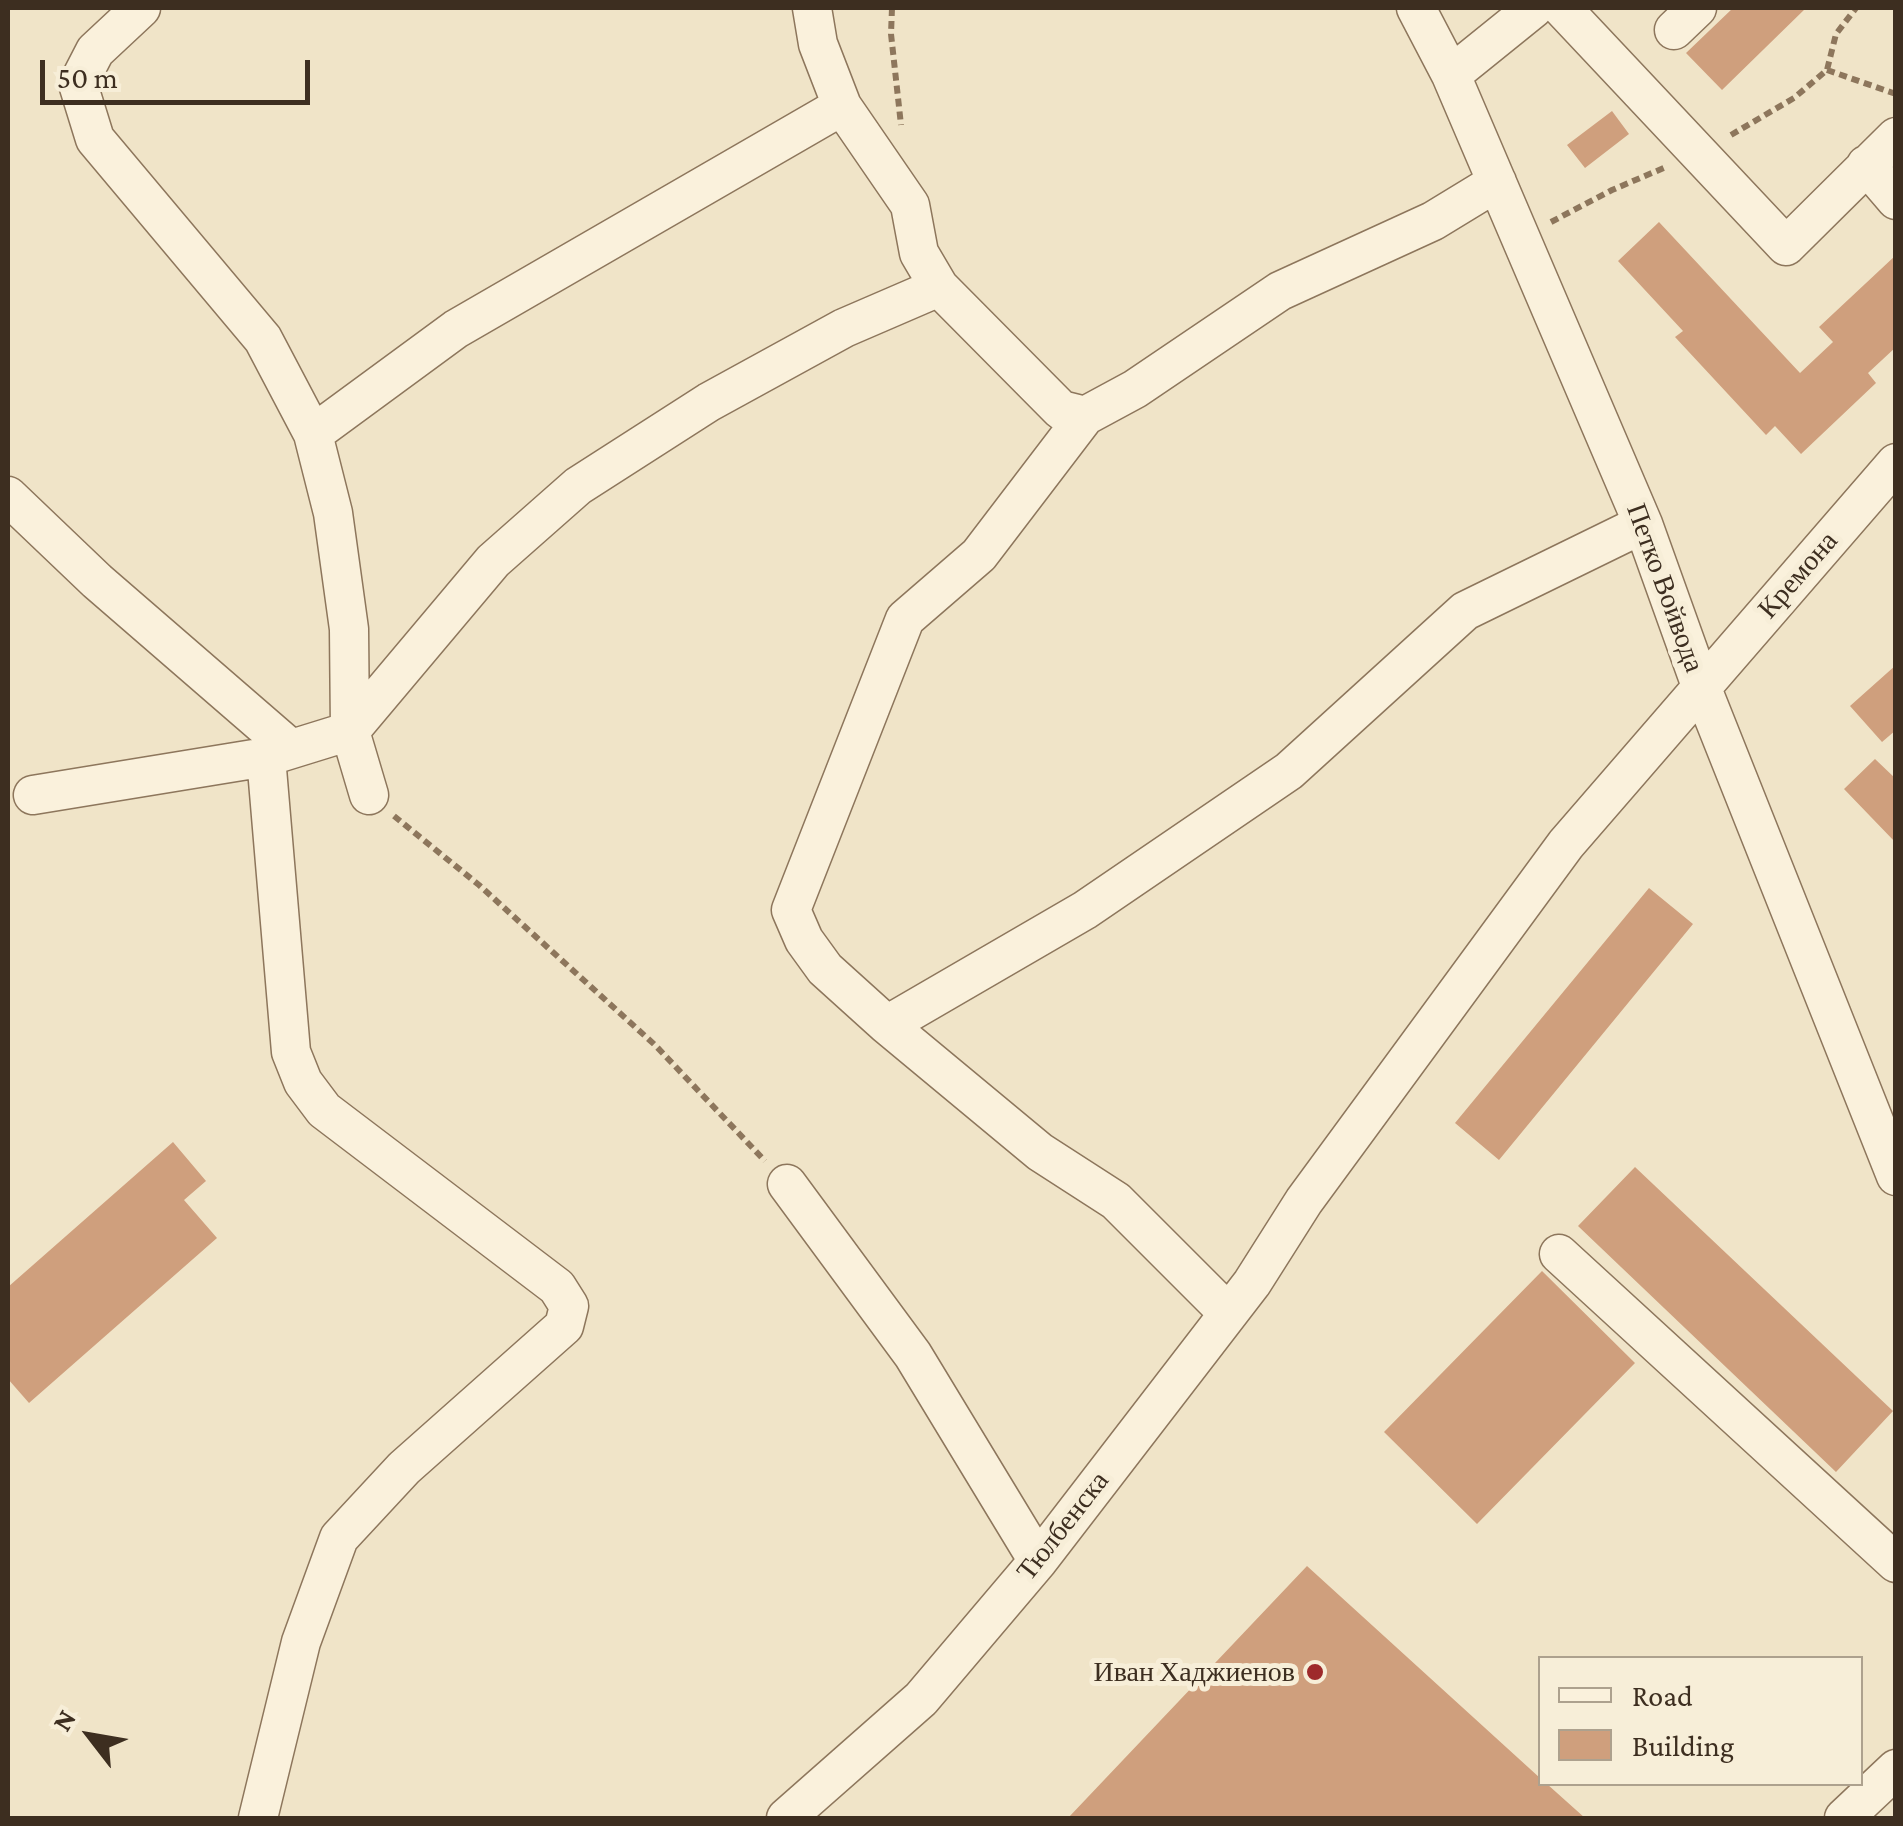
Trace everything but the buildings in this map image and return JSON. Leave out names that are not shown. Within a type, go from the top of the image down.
[{"type":"street","points":[[140,8],[95,51],[78,84],[95,139],[263,339],[313,434],[333,513],[350,629],[350,731],[369,795]]},
{"type":"street","points":[[812,8],[818,44],[842,106],[910,206],[918,253],[939,286],[1061,410],[1085,416]]},
{"type":"street","name":"Петко Войвода","points":[[1416,8],[1452,75],[1642,524],[1701,686],[1896,1176]]},
{"type":"street","points":[[1452,75],[1534,8]]},
{"type":"street","points":[[1562,8],[1786,246],[1896,137]]},
{"type":"street","points":[[313,434],[456,329],[842,106]]},
{"type":"street","points":[[1866,166],[1896,200]]},
{"type":"street","points":[[1228,1313],[1116,1200],[1040,1152],[825,968],[804,940],[791,910],[906,619],[979,555],[1085,416],[1136,389],[1280,291],[1434,220],[1497,182]]},
{"type":"street","points":[[33,795],[279,753],[350,731],[493,561],[578,486],[708,402],[844,328],[939,286]]},
{"type":"street","name":"Кремона","points":[[1304,1201],[1566,844],[1896,463]]},
{"type":"street","points":[[8,496],[279,753],[291,1052],[303,1082],[324,1110],[557,1288],[569,1306],[564,1326],[404,1468],[339,1538],[300,1642],[258,1818]]},
{"type":"street","points":[[887,1025],[1085,910],[1289,770],[1464,611],[1642,524]]},
{"type":"street","points":[[787,1184],[912,1354],[1038,1561]]},
{"type":"street","name":"Тюлбенска","points":[[786,1818],[921,1700],[1038,1561],[1252,1282],[1304,1201]]},
{"type":"street","points":[[1559,1254],[1896,1564]]},
{"type":"street","points":[[1844,1818],[1896,1769]]},
{"type":"path","points":[[892,8],[891,34],[902,129]]},
{"type":"path","points":[[1827,70],[1896,94]]},
{"type":"path","points":[[369,795],[479,885],[655,1045],[787,1184]]},
{"type":"place","name":"Иван Хаджиенов","points":[[1315,1672]]}]
